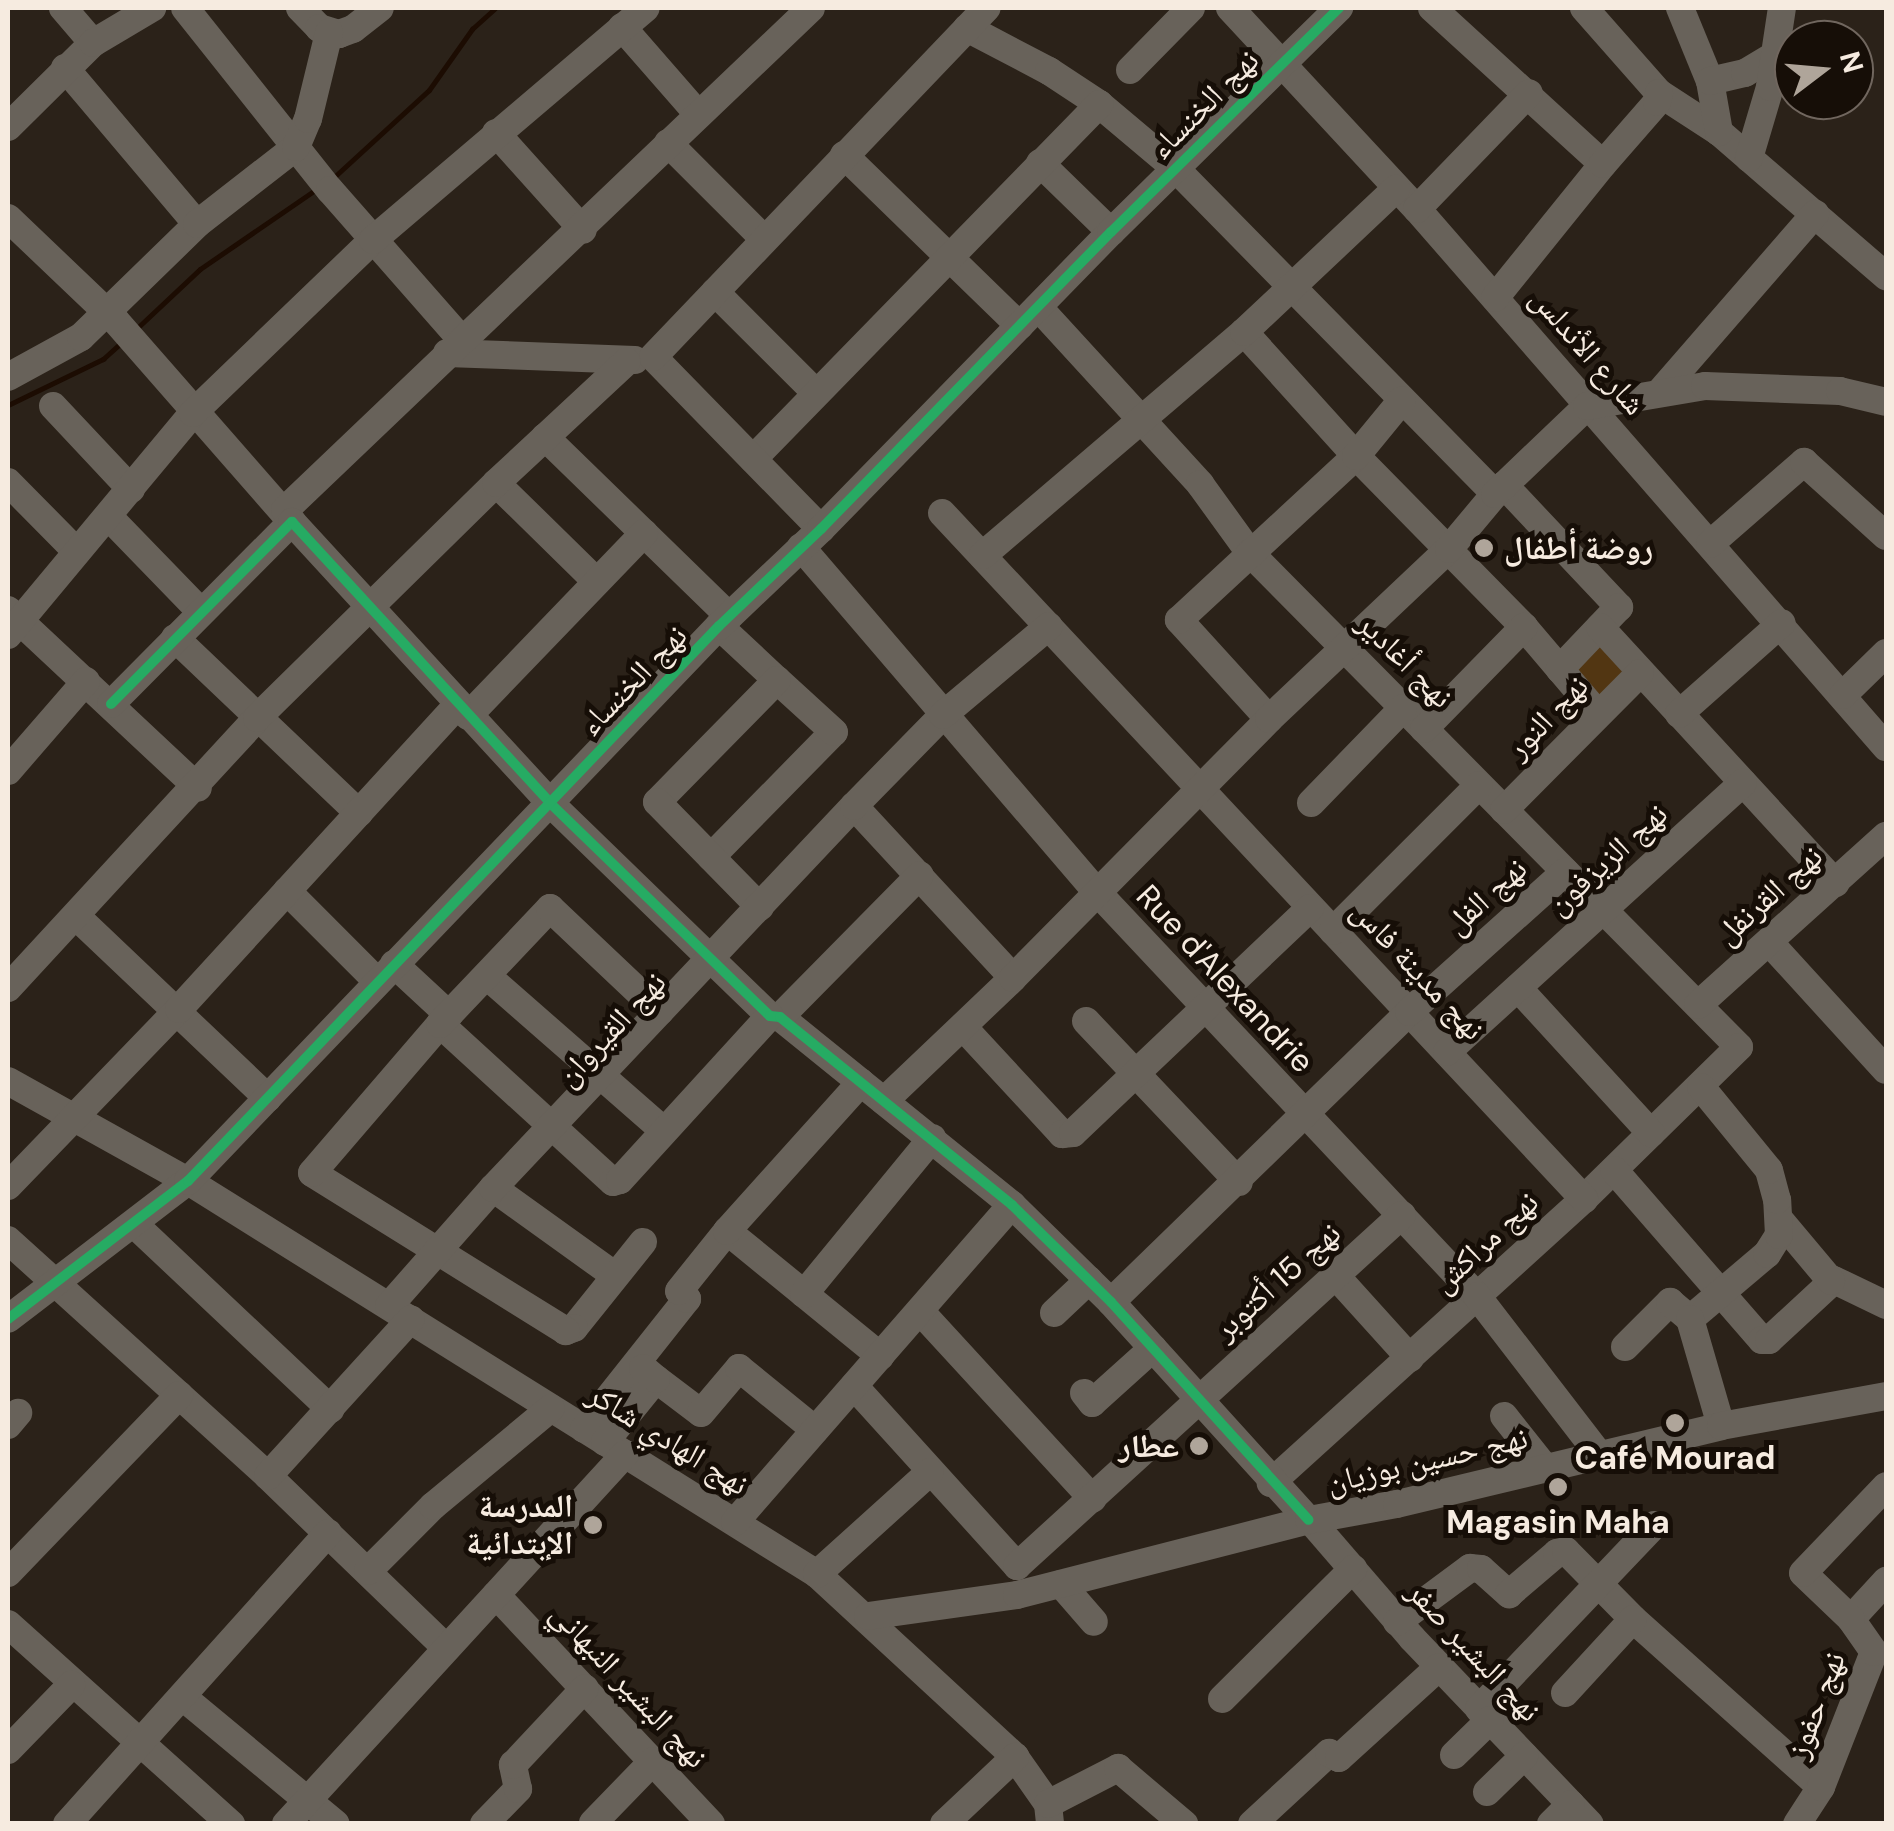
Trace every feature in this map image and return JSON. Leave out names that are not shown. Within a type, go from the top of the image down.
[{"type":"street","points":[[64,8],[92,42]]},
{"type":"street","points":[[8,127],[92,42],[152,8]]},
{"type":"street","points":[[185,8],[454,346],[640,360]]},
{"type":"street","points":[[300,8],[328,32],[353,29],[380,8]]},
{"type":"street","points":[[198,788],[86,681],[11,622],[131,490],[193,412],[373,240],[646,8]]},
{"type":"street","points":[[111,704],[454,346],[583,230],[668,143],[811,8]]},
{"type":"street","points":[[1130,70],[1191,8]]},
{"type":"street","name":"شارع الأندلس","points":[[1230,8],[1284,60],[1782,623],[1886,747]]},
{"type":"street","name":"نهج الخنساء","points":[[8,1319],[56,1286],[188,1181],[724,621],[811,538],[1110,232],[1339,8]]},
{"type":"street","points":[[1432,8],[1603,164]]},
{"type":"street","points":[[1584,8],[1659,93],[1718,132],[1886,276]]},
{"type":"street","points":[[1680,8],[1710,81],[1718,132]]},
{"type":"street","points":[[8,988],[198,788],[258,718],[545,437],[640,360],[715,292],[977,18],[1099,104],[1175,168],[1402,400],[1619,606],[1560,669]]},
{"type":"street","points":[[622,27],[698,114]]},
{"type":"street","points":[[8,377],[111,316],[197,224],[302,153],[328,32]]},
{"type":"street","points":[[1710,81],[1745,73],[1774,56]]},
{"type":"street","points":[[1748,158],[1774,59]]},
{"type":"street","points":[[65,68],[197,224]]},
{"type":"street","points":[[1416,210],[1529,93]]},
{"type":"street","points":[[1495,298],[1657,102],[1659,93]]},
{"type":"street","points":[[753,459],[1099,104]]},
{"type":"street","points":[[496,133],[583,230]]},
{"type":"street","points":[[668,143],[764,239]]},
{"type":"street","name":"نهج أغادير","points":[[844,155],[948,257],[1030,317],[1142,420],[1200,484],[1250,553],[1739,1047]]},
{"type":"street","points":[[1040,163],[1110,232]]},
{"type":"street","points":[[983,554],[1244,332],[1290,284],[1396,189]]},
{"type":"street","points":[[1661,391],[1815,214]]},
{"type":"street","name":"نهج البشير صفر","points":[[8,218],[111,316],[463,711],[710,960],[1012,1204],[1111,1302],[1397,1622],[1524,1756],[1571,1817]]},
{"type":"street","points":[[715,292],[815,392]]},
{"type":"street","points":[[1244,332],[1356,456],[1524,627],[1598,714]]},
{"type":"street","name":"Rue d'Alexandrie","points":[[640,360],[753,459],[944,715],[1098,893],[1477,1296],[1600,1456]]},
{"type":"street","points":[[884,1100],[1013,978],[1269,719],[1449,550],[1500,490],[1588,406],[1661,391],[1766,387],[1840,391],[1886,402]]},
{"type":"street","points":[[1269,719],[1179,621],[1356,456],[1402,400]]},
{"type":"street","points":[[53,406],[131,490]]},
{"type":"street","points":[[545,437],[644,534],[777,680],[834,732],[711,857]]},
{"type":"street","points":[[1710,544],[1804,462],[1886,536]]},
{"type":"street","points":[[8,482],[77,552]]},
{"type":"street","points":[[496,483],[597,582]]},
{"type":"street","name":"نهج مدينة فاس","points":[[942,513],[1584,1199]]},
{"type":"street","points":[[108,516],[200,611]]},
{"type":"street","points":[[8,1186],[359,814],[644,534]]},
{"type":"street","points":[[1679,714],[1782,623]]},
{"type":"street","name":"نهج القيروان","points":[[268,1476],[330,1409],[439,1250],[493,1188],[944,715],[1049,626]]},
{"type":"street","points":[[1424,728],[1524,627]]},
{"type":"street","points":[[1600,628],[1834,884]]},
{"type":"street","points":[[176,638],[359,814]]},
{"type":"street","points":[[1843,695],[1886,652]]},
{"type":"street","name":"نهج النور","points":[[1504,810],[1640,673]]},
{"type":"street","points":[[760,907],[657,802],[777,680]]},
{"type":"street","points":[[8,771],[86,681]]},
{"type":"street","points":[[1311,802],[1403,708]]},
{"type":"street","name":"نهج الزيزفون","points":[[1447,1052],[1743,783]]},
{"type":"street","points":[[1333,931],[1480,785]]},
{"type":"street","points":[[854,806],[1013,978]]},
{"type":"street","name":"نهج القرنفل","points":[[1698,1005],[1886,836]]},
{"type":"street","name":"نهج الفل","points":[[1111,1302],[1239,1182],[1409,1012],[1565,872]]},
{"type":"street","points":[[287,891],[444,1019],[551,1128],[614,1182],[775,1016],[920,876]]},
{"type":"street","points":[[643,1242],[572,1330],[566,1332],[312,1173],[444,1019],[552,908],[660,1012]]},
{"type":"street","points":[[962,1027],[1067,1134],[1078,1130],[1310,908]]},
{"type":"street","points":[[77,917],[179,1009],[268,1098]]},
{"type":"street","points":[[1769,942],[1882,1055]]},
{"type":"street","points":[[487,976],[664,1131]]},
{"type":"street","points":[[1518,988],[1651,1133]]},
{"type":"street","points":[[1086,1020],[1239,1182]]},
{"type":"street","name":"نهج مراكش","points":[[1272,1483],[1584,1199],[1739,1047]]},
{"type":"street","name":"نهج الهادي شاكر","points":[[8,1082],[188,1181],[818,1574],[868,1616],[1015,1757],[1049,1814]]},
{"type":"street","points":[[286,1824],[496,1594],[604,1442],[687,1299],[680,1291],[727,1231],[861,1082]]},
{"type":"street","points":[[1690,1319],[1772,1250],[1779,1235],[1776,1190],[1764,1160],[1702,1087]]},
{"type":"street","points":[[804,1294],[932,1138]]},
{"type":"street","points":[[1614,1170],[1766,1341],[1832,1281],[1840,1280],[1886,1305]]},
{"type":"street","points":[[493,1188],[614,1275]]},
{"type":"street","points":[[736,1522],[1012,1204]]},
{"type":"street","name":"نهج 15 أكتوبر","points":[[1017,1581],[1093,1499],[1199,1398],[1402,1215]]},
{"type":"street","points":[[1779,1219],[1832,1281]]},
{"type":"street","points":[[134,1224],[330,1409]]},
{"type":"street","points":[[727,1231],[880,1356]]},
{"type":"street","points":[[8,1240],[268,1476],[446,1648]]},
{"type":"street","points":[[1336,1275],[1410,1358]]},
{"type":"street","points":[[1054,1313],[1089,1280]]},
{"type":"street","points":[[1624,1347],[1670,1302],[1690,1319],[1721,1426]]},
{"type":"street","points":[[920,1311],[1093,1499]]},
{"type":"street","points":[[1084,1393],[1092,1403],[1153,1348]]},
{"type":"street","points":[[646,1371],[701,1413],[739,1368],[815,1430]]},
{"type":"street","points":[[854,1386],[930,1472],[1017,1581]]},
{"type":"street","points":[[8,1574],[179,1394]]},
{"type":"street","name":"نهج حسين بوزيان","points":[[868,1616],[1017,1581],[1061,1584],[1310,1521],[1721,1426],[1886,1396]]},
{"type":"street","points":[[368,1571],[432,1506],[550,1408]]},
{"type":"street","points":[[1504,1416],[1546,1469]]},
{"type":"street","points":[[818,1574],[930,1472]]},
{"type":"street","name":"نهج حفوز","points":[[1797,1824],[1821,1787],[1874,1658],[1873,1645],[1851,1618],[1803,1573],[1886,1486]]},
{"type":"street","points":[[1454,1755],[1485,1714],[1654,1525]]},
{"type":"street","points":[[67,1824],[328,1533]]},
{"type":"street","points":[[1397,1622],[1474,1568],[1481,1569],[1509,1594],[1564,1551],[1633,1619],[1821,1787]]},
{"type":"street","points":[[1222,1699],[1353,1569]]},
{"type":"street","points":[[1851,1618],[1886,1581]]},
{"type":"street","points":[[1061,1584],[1094,1622]]},
{"type":"street","name":"نهج البشير النبهاني","points":[[496,1594],[711,1824]]},
{"type":"street","points":[[1565,1692],[1633,1619]]},
{"type":"street","points":[[8,1624],[140,1747],[232,1824]]},
{"type":"street","points":[[1252,1824],[1328,1754],[1339,1758],[1439,1667]]},
{"type":"street","points":[[8,1750],[71,1685]]},
{"type":"street","points":[[484,1824],[518,1789],[513,1765],[586,1688]]},
{"type":"street","points":[[184,1698],[310,1798],[336,1824]]},
{"type":"street","points":[[1487,1792],[1524,1756]]},
{"type":"street","points":[[944,1824],[1015,1757]]},
{"type":"street","points":[[592,1823],[654,1762]]},
{"type":"street","points":[[1049,1814],[1116,1768],[1184,1824]]},
{"type":"shaded area","points":[[1601,640],[1629,671],[1598,699],[1570,668]]},
{"type":"waterway","points":[[333,178],[429,90],[472,29],[495,8]]},
{"type":"waterway","points":[[135,330],[200,269],[315,190]]},
{"type":"waterway","points":[[8,405],[103,359],[123,341]]},
{"type":"cycle path","points":[[8,1319],[188,1181],[719,626],[821,529],[1111,232],[1339,8]]},
{"type":"cycle path","points":[[111,704],[292,522],[550,803],[770,1016],[780,1017],[1012,1205],[1111,1302],[1309,1520]]},
{"type":"place","name":"روضة أطفال","points":[[1484,548]]},
{"type":"place","name":"Café Mourad","points":[[1675,1423]]},
{"type":"place","name":"عطار","points":[[1199,1446]]},
{"type":"place","name":"Magasin Maha","points":[[1558,1487]]},
{"type":"place","name":"المدرسة الإبتدائية","points":[[593,1525]]}]
